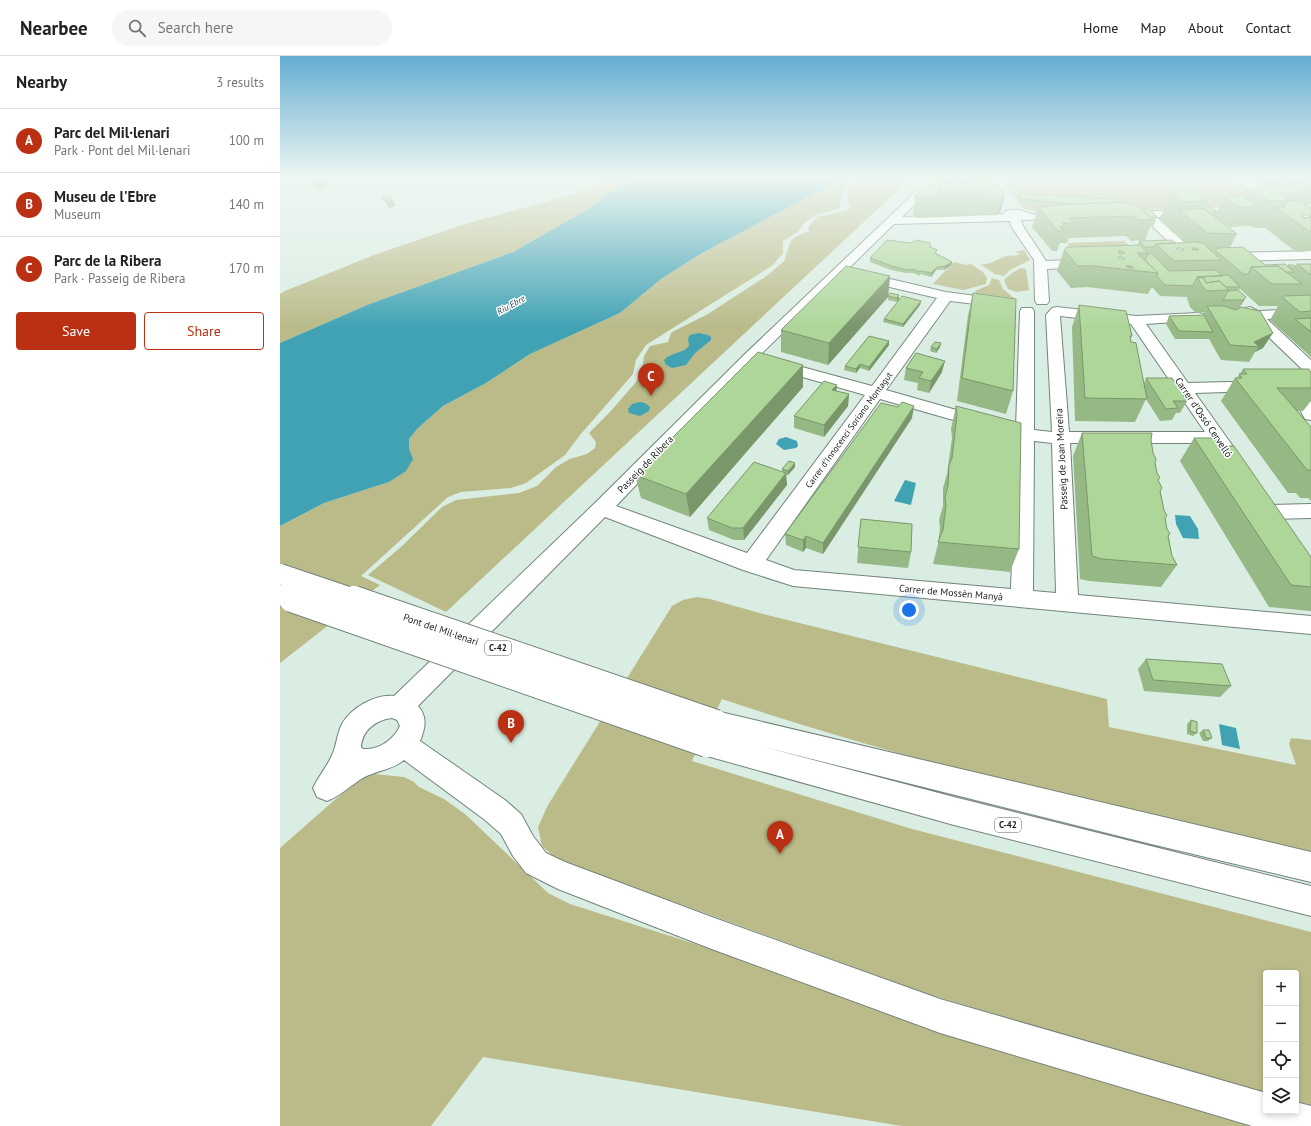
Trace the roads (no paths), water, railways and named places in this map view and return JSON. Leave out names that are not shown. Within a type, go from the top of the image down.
[{"type":"street","name":"Passeig de Ribera","points":[[400,708],[602,508],[750,357],[884,228]]},
{"type":"street","points":[[1018,228],[1037,253],[1042,265],[1097,263]]},
{"type":"street","points":[[1162,228],[1210,274]]},
{"type":"street","points":[[1177,259],[1311,254]]},
{"type":"street","name":"Passeig de Joan Moreira","points":[[1042,265],[1051,309],[1061,438],[1067,603]]},
{"type":"street","points":[[840,271],[946,296],[1026,309],[1040,316],[1051,309],[1136,320],[1311,313]]},
{"type":"street","name":"Carrer d'Innocenci Soriano Montagut","points":[[751,564],[946,296]]},
{"type":"street","points":[[1238,300],[1311,369]]},
{"type":"street","points":[[1022,598],[1026,435],[1026,309]]},
{"type":"street","name":"Carrer d'Ossó Cervelló","points":[[1136,320],[1231,456]]},
{"type":"street","points":[[750,357],[1026,435],[1061,438],[1217,437]]},
{"type":"street","points":[[1184,388],[1303,385],[1311,415]]},
{"type":"street","points":[[1258,496],[1274,519],[1311,511]]},
{"type":"street","name":"Carrer de Mossèn Manyà","points":[[602,508],[751,564],[793,578],[1311,625]]},
{"type":"street","name":"Pont del Mil·lenari","points":[[280,574],[712,733]]},
{"type":"street","name":"Pont del Mil·lenari","points":[[280,595],[712,733]]},
{"type":"street","points":[[392,707],[400,708],[410,714],[413,724],[412,731],[404,745],[386,758],[373,762],[357,757],[347,744],[349,736],[361,720],[376,710],[392,707]]},
{"type":"street","name":"C-42","points":[[712,733],[1311,866]]},
{"type":"street","name":"C-42","points":[[712,733],[954,811],[1311,901]]},
{"type":"street","points":[[404,745],[495,810],[511,824],[523,846],[536,863],[558,874],[709,932],[940,1016],[1311,1125]]},
{"type":"water","name":"Riu Ebre","points":[[555,228],[749,228],[702,253],[661,279],[620,313],[530,354],[486,383],[443,406],[418,428],[409,439],[409,449],[413,459],[406,471],[389,482],[324,503],[280,526],[280,343],[367,305],[513,252]]},
{"type":"water","points":[[699,333],[708,335],[711,337],[711,340],[695,353],[686,365],[672,368],[666,365],[664,360],[667,357],[686,349],[689,346],[688,338],[690,335]]},
{"type":"water","points":[[640,402],[645,403],[650,407],[649,411],[640,416],[629,413],[628,409],[632,404]]},
{"type":"water","points":[[786,437],[797,441],[798,446],[796,448],[784,450],[776,444],[779,439]]},
{"type":"water","points":[[905,480],[916,483],[911,505],[894,501]]},
{"type":"water","points":[[1175,515],[1190,516],[1198,529],[1199,539],[1183,538],[1176,524]]},
{"type":"water","points":[[1219,724],[1236,728],[1240,749],[1222,745]]},
{"type":"place","name":"Parc de la Ribera","points":[[651,396]]},
{"type":"place","name":"Museu de l'Ebre","points":[[511,743]]},
{"type":"place","name":"Parc del Mil·lenari","points":[[780,854]]}]
